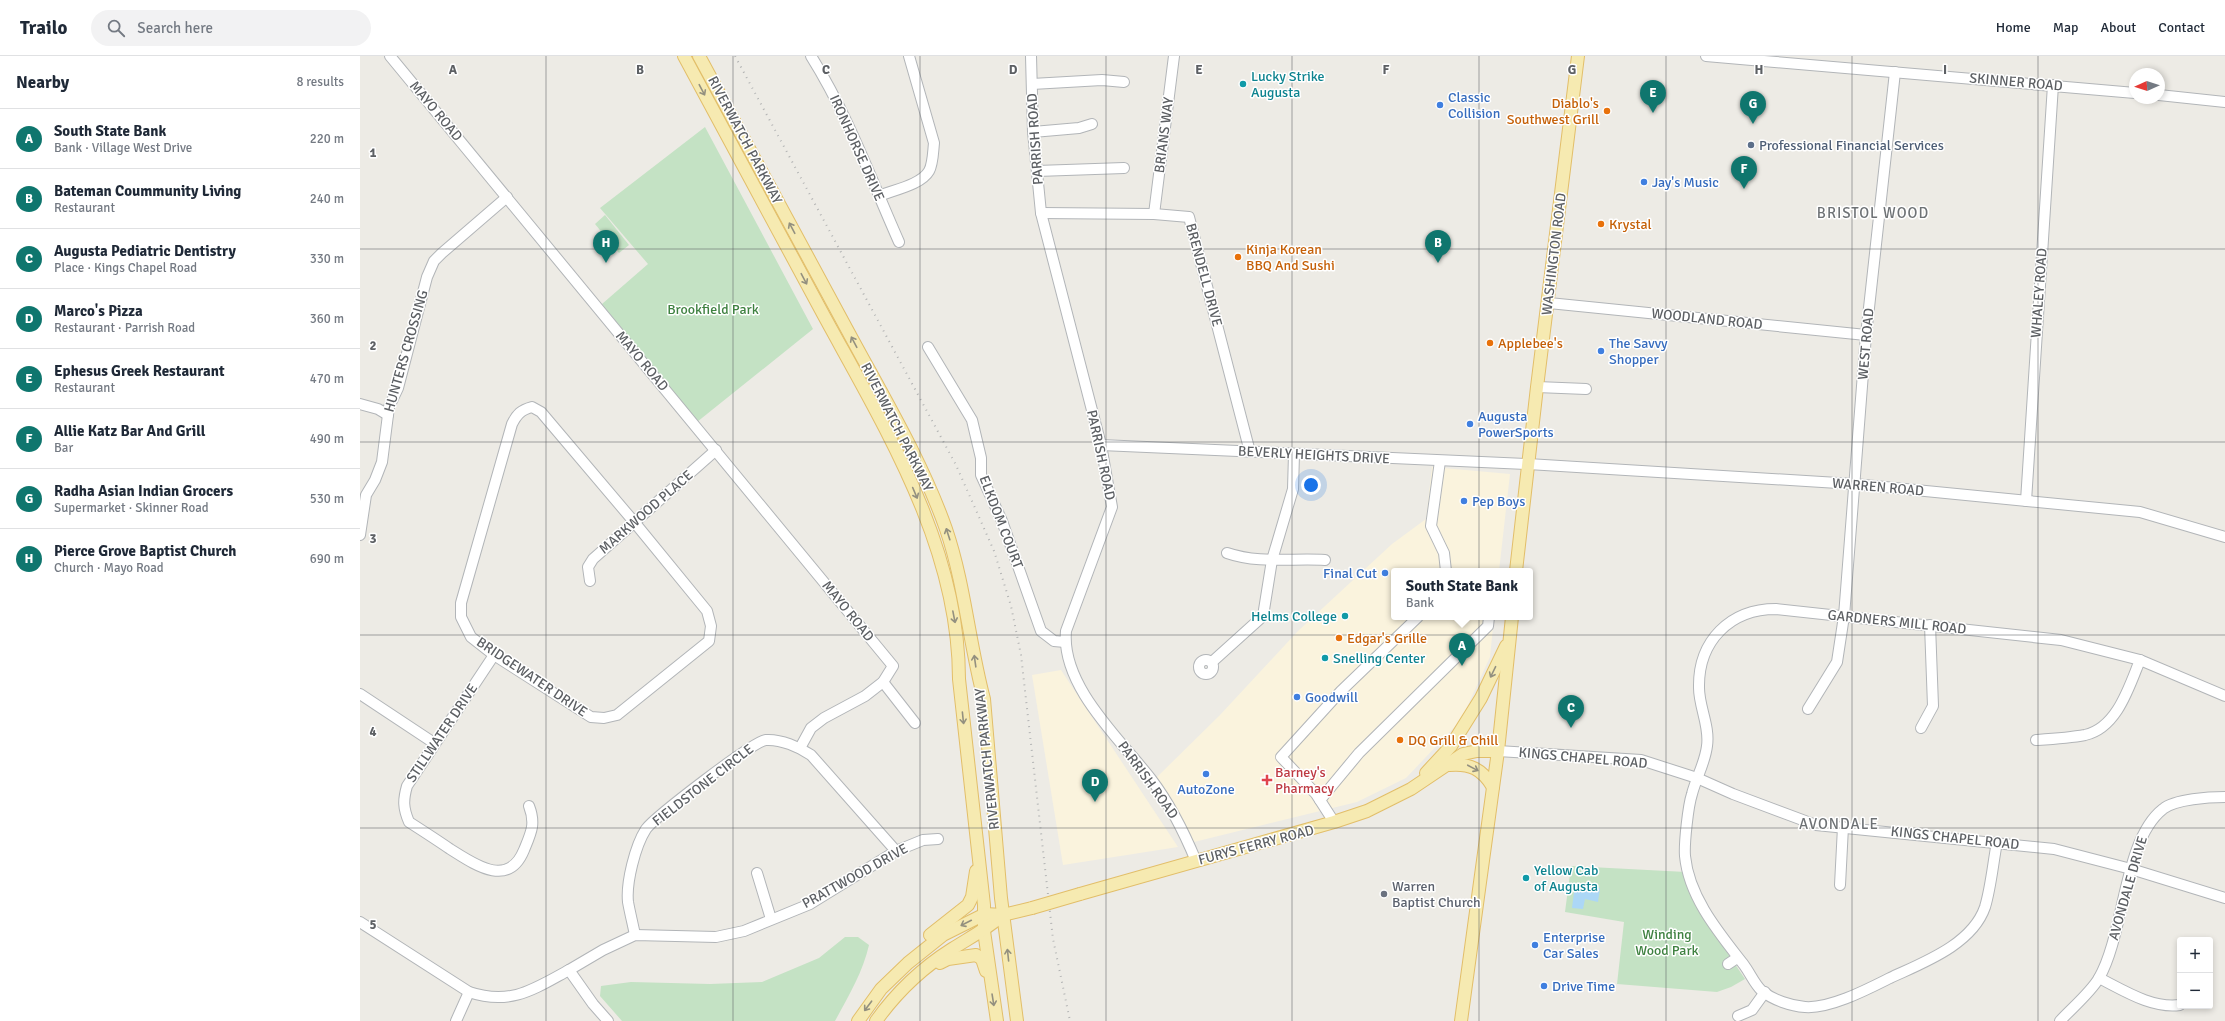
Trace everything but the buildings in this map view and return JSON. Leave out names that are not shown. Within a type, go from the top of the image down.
[{"type":"main road","name":"RIVERWATCH PARKWAY","points":[[684,56],[898,454],[931,529],[950,596],[959,648],[959,679],[985,914],[984,931],[997,1021]]},
{"type":"main road","name":"RIVERWATCH PARKWAY","points":[[699,56],[912,450],[945,527],[958,566],[972,635],[977,673],[984,699],[1003,915],[1017,1021]]},
{"type":"main road","name":"WASHINGTON ROAD","points":[[1516,568],[1578,56]]},
{"type":"main road","points":[[1461,1021],[1498,751],[1512,620]]},
{"type":"main road","points":[[1411,789],[1451,746],[1481,698],[1510,637]]},
{"type":"main road","name":"FURYS FERRY ROAD","points":[[858,1021],[881,989],[908,963],[943,935],[985,914],[1003,915],[1032,908],[1334,822],[1367,811],[1411,789],[1463,754],[1477,751],[1498,751]]},
{"type":"main road","points":[[1446,766],[1462,764],[1473,766],[1486,777],[1493,787]]},
{"type":"main road","points":[[908,963],[915,946],[968,905],[972,897],[978,854]]},
{"type":"main road","name":"FURYS FERRY ROAD","points":[[876,1021],[893,998],[917,975],[951,950],[984,931],[1003,915]]},
{"type":"main road","points":[[917,975],[948,959],[976,955],[982,959],[991,983]]},
{"type":"street","name":"MAYO ROAD","points":[[390,56],[893,666],[882,682]]},
{"type":"street","name":"IRONHORSE DRIVE","points":[[811,56],[828,83],[842,111],[899,242]]},
{"type":"street","points":[[879,196],[918,181],[929,172],[933,156],[934,144],[909,56]]},
{"type":"street","name":"PARRISH ROAD","points":[[1031,56],[1033,132],[1041,213],[1101,445],[1112,507],[1066,631],[1065,642],[1073,671],[1088,699],[1162,796],[1183,831],[1196,861]]},
{"type":"street","name":"BRIANS WAY","points":[[1154,214],[1174,56]]},
{"type":"street","name":"SKINNER ROAD","points":[[1706,56],[2129,92]]},
{"type":"street","name":"WEST ROAD","points":[[1808,709],[1837,662],[1844,616],[1866,335],[1895,72]]},
{"type":"street","points":[[1032,84],[1102,80],[1124,82]]},
{"type":"street","name":"WHALEY ROAD","points":[[2026,501],[2053,85]]},
{"type":"street","points":[[2165,96],[2225,102]]},
{"type":"street","points":[[1033,132],[1079,128],[1092,124]]},
{"type":"street","points":[[1037,171],[1124,168]]},
{"type":"street","name":"HUNTERS CROSSING","points":[[360,535],[366,495],[375,480],[382,462],[388,415],[400,382],[423,290],[434,261],[507,197]]},
{"type":"street","name":"BRENDELL DRIVE","points":[[1041,213],[1154,214],[1189,217],[1250,452]]},
{"type":"street","name":"WOODLAND ROAD","points":[[1549,303],[1866,335]]},
{"type":"street","name":"ELKDOM COURT","points":[[928,347],[972,420],[981,458],[981,475],[1002,521],[1041,631],[1054,641],[1065,642]]},
{"type":"street","points":[[1537,387],[1586,389]]},
{"type":"street","points":[[360,404],[378,409],[388,415]]},
{"type":"street","name":"BRIDGEWATER DRIVE","points":[[532,407],[541,412],[635,522],[707,611],[711,626],[709,641],[617,715],[604,718],[591,717],[494,655],[471,636],[461,617],[461,603],[510,432],[517,415],[523,409],[532,407]]},
{"type":"street","name":"BEVERLY HEIGHTS DRIVE","points":[[1101,445],[1528,464]]},
{"type":"street","name":"MARKWOOD PLACE","points":[[590,581],[588,567],[593,559],[716,450]]},
{"type":"street","points":[[1212,662],[1263,616],[1272,560],[1293,489],[1294,454]]},
{"type":"street","points":[[1440,461],[1431,526],[1444,553],[1446,568]]},
{"type":"street","name":"WARREN ROAD","points":[[1528,464],[1854,484],[2140,512],[2225,537]]},
{"type":"street","points":[[1227,553],[1237,556],[1272,560],[1325,560]]},
{"type":"street","name":"GARDNERS MILL ROAD","points":[[1765,992],[1738,958],[1704,910],[1693,887],[1685,856],[1691,796],[1705,756],[1707,743],[1706,725],[1698,688],[1702,660],[1708,644],[1719,630],[1739,617],[1759,609],[1776,609],[2061,640],[2140,660],[2225,696]]},
{"type":"street","points":[[1334,822],[1320,800],[1281,756],[1341,691],[1415,620]]},
{"type":"street","points":[[1320,800],[1359,753],[1488,626],[1489,620]]},
{"type":"street","points":[[1921,728],[1933,706],[1930,626]]},
{"type":"street","name":"STILLWATER DRIVE","points":[[494,655],[434,743],[407,786],[403,798],[405,811],[409,822],[479,868],[498,871],[511,868],[521,857],[531,834],[534,818],[529,806]]},
{"type":"street","points":[[2036,740],[2086,735],[2100,728],[2113,717],[2140,660]]},
{"type":"street","points":[[800,748],[811,728],[824,718],[865,696],[882,682],[915,723]]},
{"type":"street","points":[[360,694],[434,743]]},
{"type":"street","name":"FIELDSTONE CIRCLE","points":[[635,935],[628,902],[628,884],[636,853],[647,829],[714,773],[751,746],[765,740],[800,748],[823,766],[896,852]]},
{"type":"street","name":"KINGS CHAPEL ROAD","points":[[1498,751],[1641,760],[1697,778],[1733,794],[1816,825],[1997,842],[2054,849],[2131,869],[2225,898]]},
{"type":"street","name":"AVONDALE DRIVE","points":[[2060,1021],[2099,978],[2112,944],[2131,869],[2146,825],[2164,808],[2200,797],[2225,797]]},
{"type":"street","points":[[1840,885],[1843,827]]},
{"type":"street","name":"PRATTWOOD DRIVE","points":[[360,922],[469,992],[481,996],[503,999],[522,995],[603,950],[635,935],[716,937],[744,931],[810,904],[896,852],[923,840],[938,839]]},
{"type":"street","points":[[1738,1016],[1752,1010],[1765,992],[1789,1005],[1807,1008],[1830,1004],[1942,954],[1961,940],[1984,908],[1997,842]]},
{"type":"street","points":[[757,873],[771,919]]},
{"type":"street","points":[[1728,964],[1738,958]]},
{"type":"street","points":[[569,970],[593,1004],[608,1021]]},
{"type":"street","points":[[2099,978],[2148,1002],[2177,1005]]},
{"type":"street","points":[[456,1021],[469,992]]},
{"type":"shaded area","points":[[1432,467],[1510,474],[1499,568],[1391,568],[1391,620],[1494,620],[1490,657],[1461,720],[1406,778],[1357,802],[1194,842],[1156,778],[1220,715],[1298,631],[1392,544],[1426,519]]},
{"type":"shaded area","points":[[1061,670],[1178,847],[1063,865],[1032,675]]},
{"type":"green space","name":"Brookfield Park","points":[[705,127],[813,329],[697,422],[602,304],[648,264],[600,208]]},
{"type":"green space","points":[[605,215],[629,245],[619,253],[595,224]]},
{"type":"green space","name":"Winding Wood Park","points":[[1571,866],[1686,872],[1710,927],[1745,979],[1731,987],[1717,992],[1617,984],[1624,922],[1565,912]]},
{"type":"green space","points":[[845,937],[858,937],[869,945],[859,975],[835,1021],[622,1021],[600,996],[601,986],[631,982],[710,984],[762,982],[819,958]]},
{"type":"water","points":[[1575,884],[1600,888],[1598,902],[1585,899],[1583,909],[1572,908]]},
{"type":"railway","points":[[735,56],[956,465],[994,551],[1011,606],[1021,655],[1053,939],[1070,1021]]},
{"type":"place","name":"Lucky Strike Augusta","points":[[1243,84]]},
{"type":"place","name":"Classic Collision","points":[[1440,105]]},
{"type":"place","name":"Diablo's Southwest Grill","points":[[1607,111]]},
{"type":"place","name":"Ephesus Greek Restaurant","points":[[1653,113]]},
{"type":"place","name":"Radha Asian Indian Grocers","points":[[1753,124]]},
{"type":"place","name":"Professional Financial Services","points":[[1751,145]]},
{"type":"place","name":"Jay's Music","points":[[1644,182]]},
{"type":"place","name":"Allie Katz Bar And Grill","points":[[1744,189]]},
{"type":"place","name":"Krystal","points":[[1601,224]]},
{"type":"place","name":"Kinja Korean BBQ And Sushi","points":[[1238,257]]},
{"type":"place","name":"Pierce Grove Baptist Church","points":[[606,263]]},
{"type":"place","name":"Bateman Coummunity Living","points":[[1438,263]]},
{"type":"place","name":"Applebee's","points":[[1490,343]]},
{"type":"place","name":"The Savvy Shopper","points":[[1601,351]]},
{"type":"place","name":"Augusta PowerSports","points":[[1470,424]]},
{"type":"place","name":"Pep Boys","points":[[1464,501]]},
{"type":"place","name":"Final Cut","points":[[1385,573]]},
{"type":"place","name":"Helms College","points":[[1345,616]]},
{"type":"place","name":"Edgar's Grille","points":[[1339,638]]},
{"type":"place","name":"Snelling Center","points":[[1325,658]]},
{"type":"place","name":"South State Bank","points":[[1462,666]]},
{"type":"place","name":"Goodwill","points":[[1297,697]]},
{"type":"place","name":"Augusta Pediatric Dentistry","points":[[1571,728]]},
{"type":"place","name":"DQ Grill & Chill","points":[[1400,740]]},
{"type":"place","name":"AutoZone","points":[[1206,774]]},
{"type":"place","name":"Barney's Pharmacy","points":[[1267,780]]},
{"type":"place","name":"Marco's Pizza","points":[[1095,802]]},
{"type":"place","name":"Yellow Cab of Augusta","points":[[1526,878]]},
{"type":"place","name":"Warren Baptist Church","points":[[1384,894]]},
{"type":"place","name":"Enterprise Car Sales","points":[[1535,945]]},
{"type":"place","name":"Drive Time","points":[[1544,986]]},
{"type":"district","name":"BRISTOL WOOD","points":[[1873,213]]},
{"type":"district","name":"AVONDALE","points":[[1839,824]]}]
